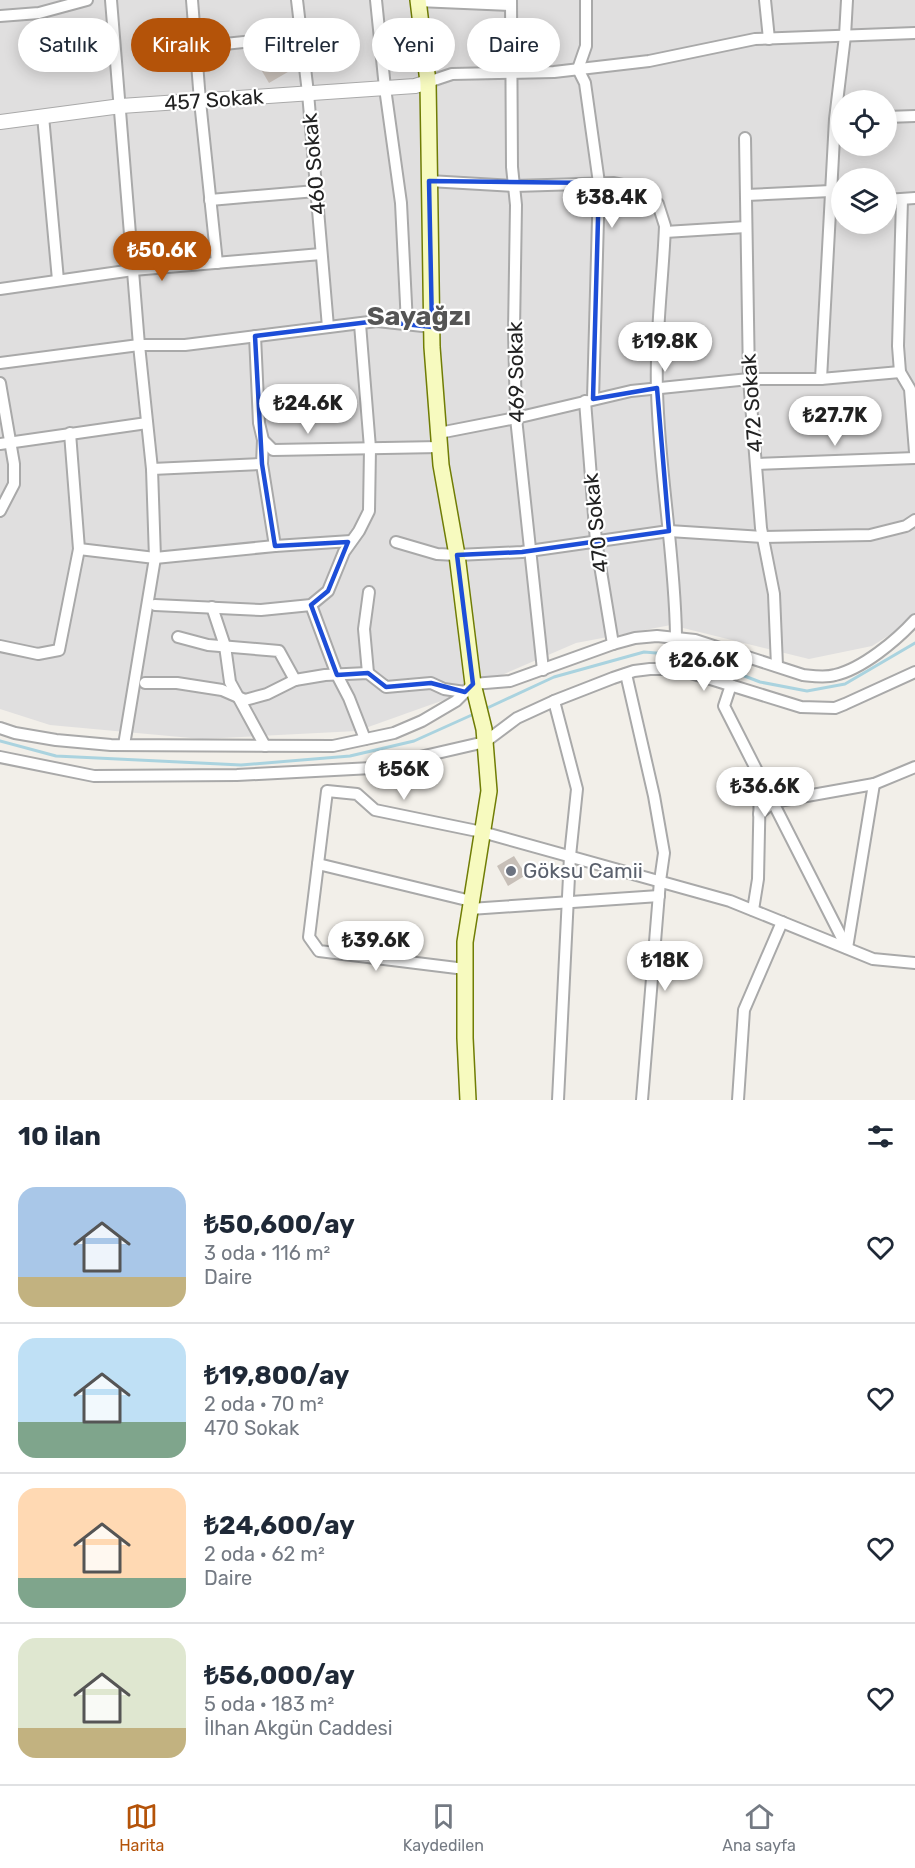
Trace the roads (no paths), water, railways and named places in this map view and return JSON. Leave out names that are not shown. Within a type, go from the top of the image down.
[{"type":"main road","points":[[418,1],[428,82],[432,327],[439,440],[457,555],[471,690],[484,735],[489,791],[465,942],[465,1038],[468,1100]]},
{"type":"street","points":[[0,16],[39,13],[87,0]]},
{"type":"street","points":[[111,0],[139,345],[152,469],[155,558],[124,745]]},
{"type":"street","points":[[192,0],[193,18]]},
{"type":"street","name":"460 Sokak","points":[[297,0],[299,18]]},
{"type":"street","points":[[376,0],[385,88],[401,203],[407,324]]},
{"type":"street","points":[[578,69],[586,46],[586,0]]},
{"type":"street","points":[[765,0],[770,39]]},
{"type":"street","points":[[840,90],[847,0]]},
{"type":"street","points":[[418,1],[511,2]]},
{"type":"street","name":"469 Sokak","points":[[511,2],[512,167],[516,205],[514,331],[516,418],[543,670]]},
{"type":"street","points":[[428,82],[452,74],[554,72],[649,61],[755,39],[915,33]]},
{"type":"street","name":"470 Sokak","points":[[578,69],[585,82],[599,183],[589,400],[596,542],[613,645]]},
{"type":"street","points":[[197,72],[217,263]]},
{"type":"street","name":"460 Sokak","points":[[305,72],[328,327]]},
{"type":"street","name":"457 Sokak","points":[[0,122],[121,106],[415,86],[428,82]]},
{"type":"street","points":[[43,116],[58,280]]},
{"type":"street","points":[[897,117],[915,116]]},
{"type":"street","name":"472 Sokak","points":[[745,138],[749,379],[763,537],[774,594],[777,666]]},
{"type":"street","points":[[429,181],[514,186],[614,183],[643,189],[658,204],[665,226],[657,388],[661,467],[669,531],[676,636]]},
{"type":"street","points":[[210,200],[316,191]]},
{"type":"street","points":[[746,195],[831,191]]},
{"type":"street","points":[[897,199],[915,198]]},
{"type":"street","points":[[902,199],[898,346],[900,372],[910,389],[915,452]]},
{"type":"street","points":[[664,232],[746,227]]},
{"type":"street","points":[[821,379],[833,234]]},
{"type":"street","points":[[0,289],[133,270],[321,254]]},
{"type":"street","points":[[0,363],[139,345],[185,345],[377,321],[432,327]]},
{"type":"street","points":[[155,605],[261,610],[311,605],[328,591],[344,552],[369,511],[369,448],[360,324]]},
{"type":"street","points":[[255,336],[259,423],[263,440],[262,464],[275,546]]},
{"type":"street","points":[[263,440],[273,450],[369,448],[439,440],[516,418],[631,391],[749,379],[821,379],[900,372]]},
{"type":"street","points":[[0,383],[5,443],[14,464],[14,484],[0,511]]},
{"type":"street","points":[[5,443],[147,423]]},
{"type":"street","points":[[0,646],[38,654],[59,650],[79,549],[70,433]]},
{"type":"street","points":[[756,464],[915,458]]},
{"type":"street","points":[[152,469],[262,464]]},
{"type":"street","points":[[396,542],[437,554],[457,555],[529,551],[669,531],[763,537],[870,536],[906,526],[915,520]]},
{"type":"street","points":[[79,549],[155,558],[351,541]]},
{"type":"street","points":[[368,673],[364,629],[369,592]]},
{"type":"street","points":[[311,605],[337,675],[365,739]]},
{"type":"street","points":[[212,607],[225,646],[230,682],[265,746]]},
{"type":"street","points":[[145,683],[177,683],[222,690],[245,700],[267,694],[295,680],[368,673],[386,687],[431,683],[444,689],[471,690],[510,681],[635,638],[676,636],[721,647],[803,675],[819,677],[835,675],[879,652],[899,638],[915,620]]},
{"type":"street","points":[[178,637],[208,645],[279,651],[295,680]]},
{"type":"street","points":[[0,757],[94,776],[237,775],[372,768],[484,735],[554,702],[626,674],[650,669],[669,669],[691,673],[801,707],[835,708],[915,672]]},
{"type":"street","points":[[626,674],[654,796],[664,852],[642,1100]]},
{"type":"street","points":[[730,685],[724,706],[847,948]]},
{"type":"street","points":[[0,728],[56,740],[124,745],[333,746],[394,733],[422,721],[471,690]]},
{"type":"street","points":[[554,702],[577,789],[567,902],[558,1100]]},
{"type":"street","points":[[759,814],[773,802],[874,784],[915,767]]},
{"type":"street","points":[[753,910],[758,879],[760,778]]},
{"type":"street","points":[[847,948],[874,784]]},
{"type":"street","points":[[465,969],[319,951],[309,937],[327,791],[357,794],[375,810],[482,832],[730,900],[873,958],[915,963]]},
{"type":"street","points":[[318,864],[470,905],[659,896]]},
{"type":"street","points":[[738,1100],[744,1010],[783,922]]},
{"type":"waterway","points":[[483,710],[554,677],[644,652],[693,656],[760,682],[807,691],[845,684],[915,643]]},
{"type":"waterway","points":[[0,741],[56,756],[241,765],[350,756],[414,741],[474,714]]},
{"type":"place","name":"Göksu Camii","points":[[511,871]]},
{"type":"district","name":"Sayağzı","points":[[419,316]]}]
